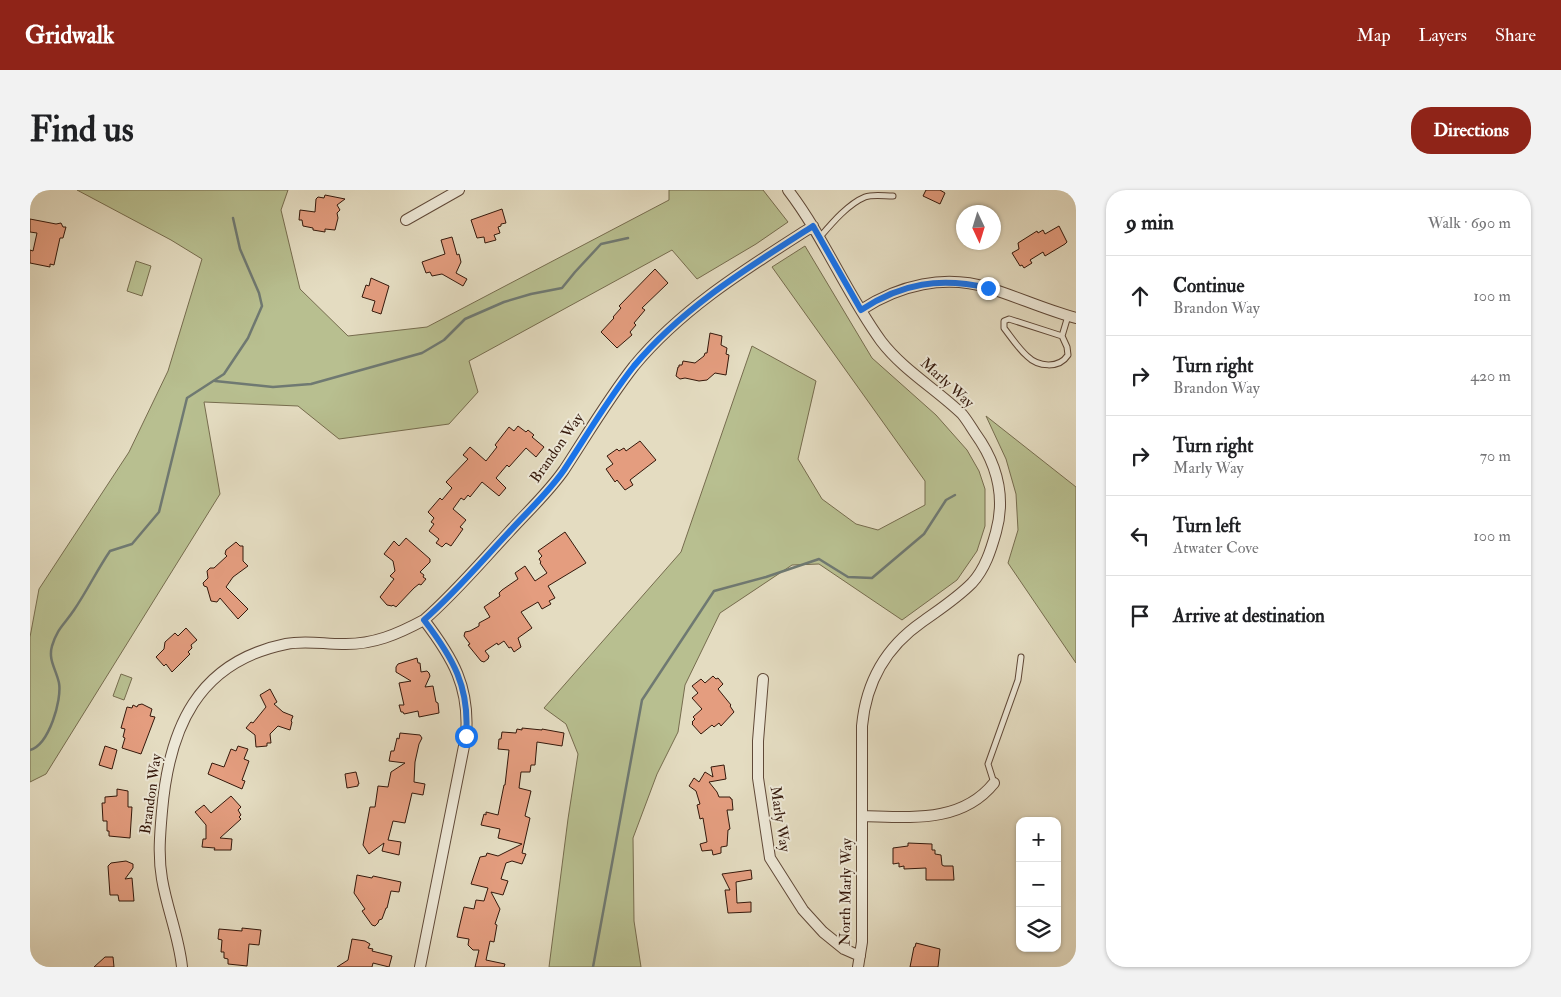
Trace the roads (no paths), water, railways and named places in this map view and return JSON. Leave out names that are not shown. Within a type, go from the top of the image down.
[{"type":"street","points":[[406,220],[459,190]]},
{"type":"street","name":"Marly Way","points":[[788,190],[820,237],[861,310],[882,342],[909,369],[964,416],[992,460],[1000,500],[999,522],[992,546],[988,558],[974,581],[950,604],[924,620],[905,635],[885,659],[871,684],[864,708],[862,726],[862,816]]},
{"type":"street","name":"Brandon Way","points":[[182,967],[162,879],[159,843],[163,802],[170,758],[178,734],[196,698],[212,679],[234,663],[259,651],[287,644],[312,642],[347,644],[374,642],[395,635],[424,620],[453,593],[548,490],[563,471],[596,418],[635,366],[663,335],[693,309],[738,275],[813,226]]},
{"type":"street","points":[[861,310],[889,294],[928,283],[948,282],[968,283],[988,288],[1072,317]]},
{"type":"street","points":[[420,967],[466,736],[467,720],[465,698],[459,674],[450,656],[424,620]]},
{"type":"street","name":"Marly Way","points":[[763,679],[758,741],[758,775],[770,858],[803,910],[818,927],[844,949],[860,956]]},
{"type":"street","points":[[862,816],[923,818],[948,814],[979,799],[994,783]]},
{"type":"street","name":"North Marly Way","points":[[858,967],[862,942],[862,816]]},
{"type":"lane","points":[[820,237],[846,210],[864,198],[893,196]]},
{"type":"lane","points":[[1062,336],[1072,317]]},
{"type":"lane","points":[[1009,319],[1062,336],[1067,347],[1068,355],[1065,360],[1054,366],[1042,364],[1028,357],[1004,328],[1004,321],[1009,319]]},
{"type":"lane","points":[[994,783],[988,764],[989,758],[1018,680],[1021,657]]},
{"type":"waterway","points":[[30,750],[43,740],[53,721],[56,710],[59,683],[51,651],[57,634],[79,603],[110,551],[132,544],[159,512],[187,398],[224,374],[248,338],[262,306],[259,293],[240,249],[233,218]]},
{"type":"waterway","points":[[215,381],[273,387],[311,384],[422,353],[444,340],[465,319],[504,302],[562,288],[601,244],[628,238]]},
{"type":"waterway","points":[[593,967],[642,700],[714,591],[766,577],[819,559],[848,577],[872,578],[924,534],[946,500],[955,495]]}]
